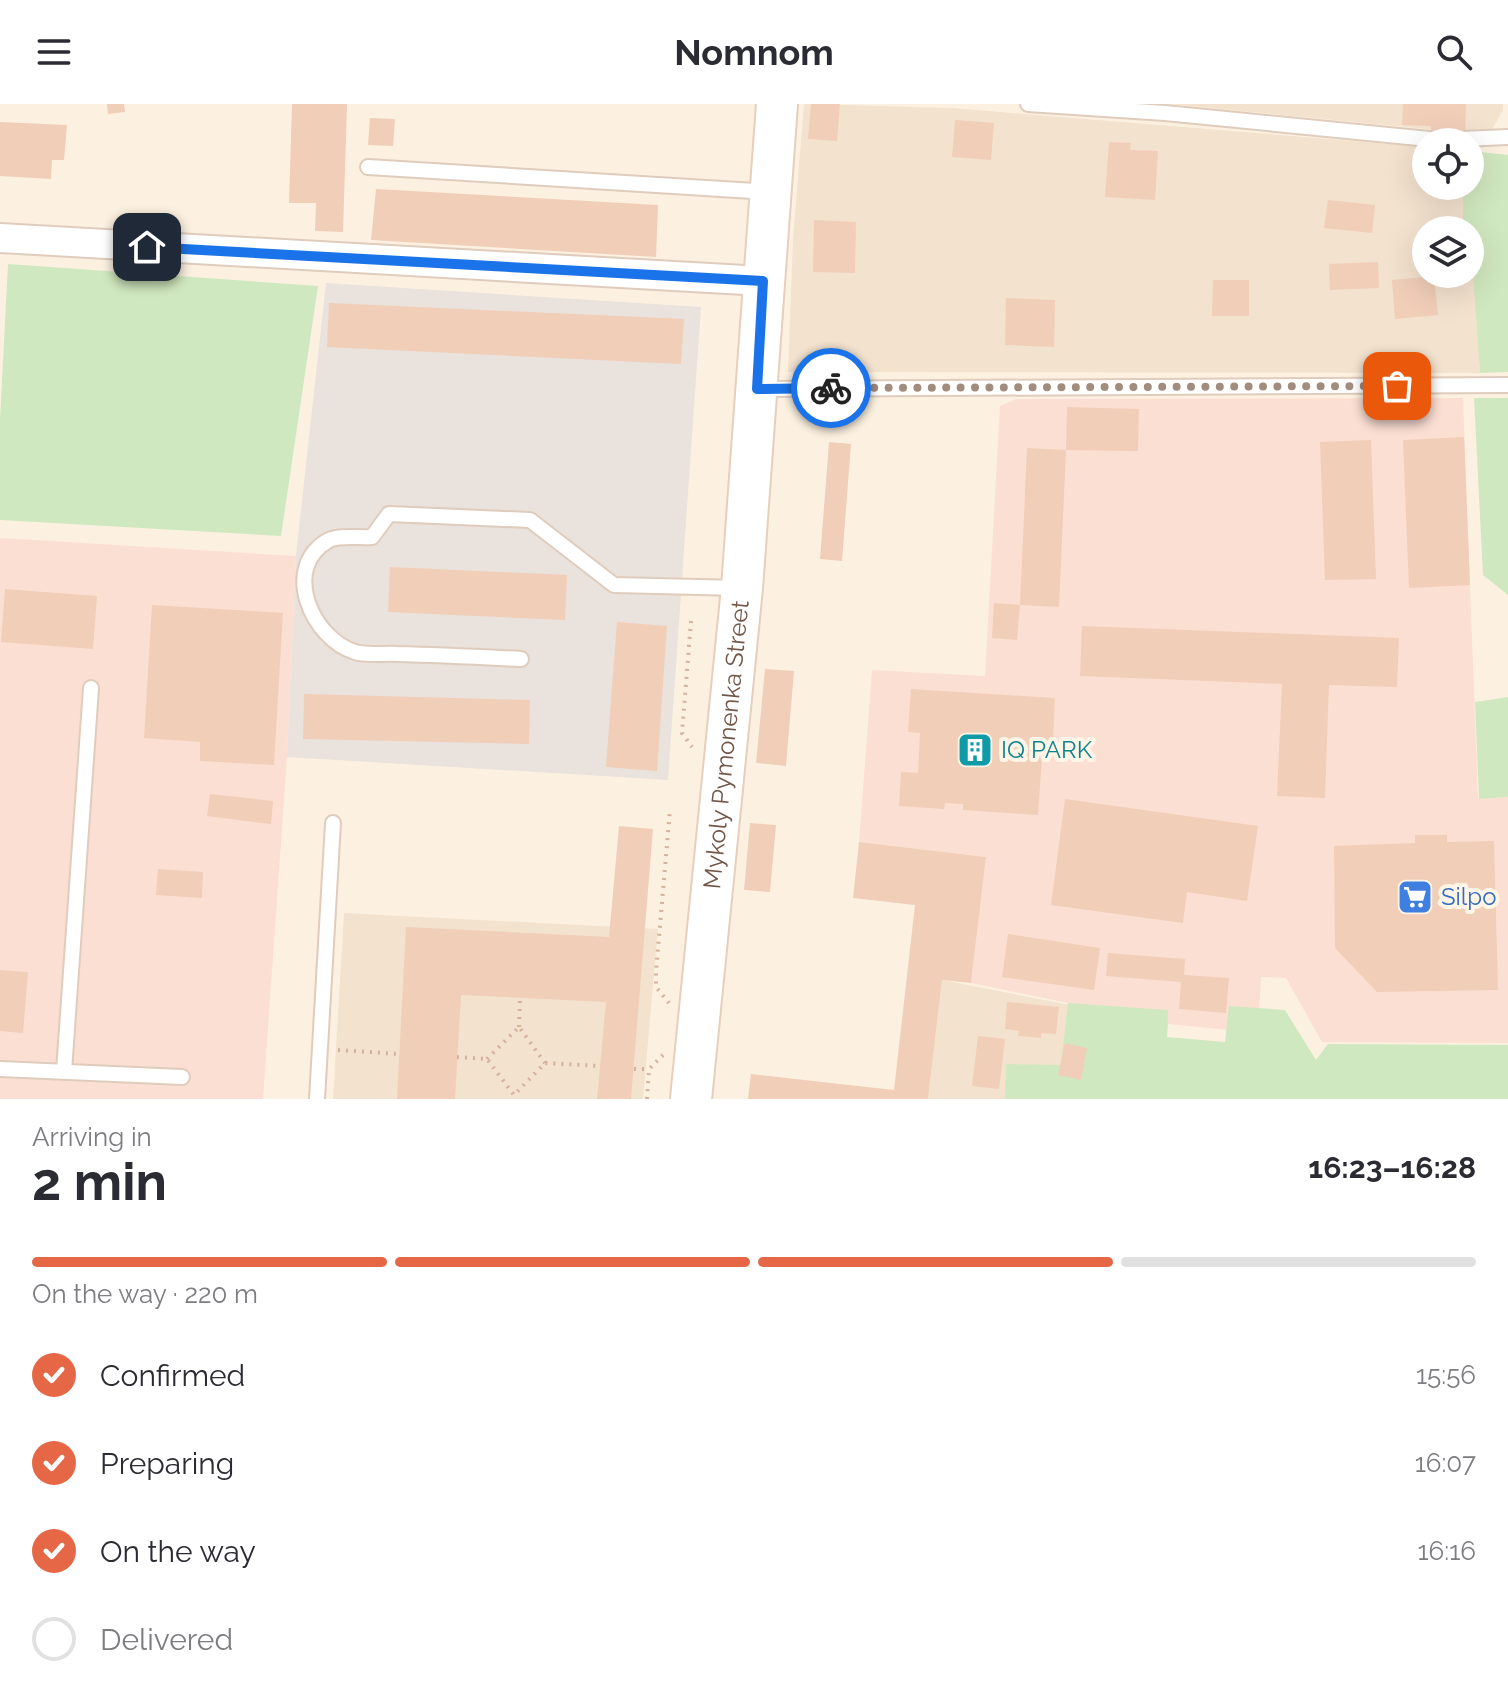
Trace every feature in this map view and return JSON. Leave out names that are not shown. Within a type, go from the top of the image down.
[{"type":"street","name":"Mykoly Pymonenka Street","points":[[691,1099],[742,588],[777,104]]},
{"type":"street","points":[[0,238],[763,281]]},
{"type":"lane","points":[[1028,104],[1165,113],[1439,140],[1508,137]]},
{"type":"lane","points":[[368,167],[770,192]]},
{"type":"lane","points":[[757,389],[1508,385]]},
{"type":"lane","points":[[521,659],[354,652],[317,623],[307,607],[304,588],[307,569],[316,552],[330,539],[372,537],[389,514],[530,520],[614,585],[742,588]]},
{"type":"lane","points":[[64,1071],[91,688]]},
{"type":"lane","points":[[317,1099],[333,823]]},
{"type":"lane","points":[[0,1069],[182,1077]]},
{"type":"path","points":[[691,621],[682,733],[693,748],[693,760]]},
{"type":"path","points":[[670,810],[656,987],[675,1010]]},
{"type":"path","points":[[520,998],[519,1027],[545,1063]]},
{"type":"path","points":[[457,1057],[487,1059],[519,1027]]},
{"type":"path","points":[[647,1099],[649,1069],[671,1046]]},
{"type":"path","points":[[320,1049],[399,1054]]},
{"type":"path","points":[[487,1059],[514,1097],[545,1063]]},
{"type":"path","points":[[545,1063],[600,1066]]},
{"type":"path","points":[[634,1069],[649,1069]]},
{"type":"shaded area","points":[[804,104],[952,108],[1412,146],[1412,200],[1463,200],[1463,216],[1412,216],[1412,288],[1475,288],[1480,373],[788,372],[793,238]]},
{"type":"shaded area","points":[[1170,104],[1503,104],[1503,110],[1489,135],[1484,135],[1484,128],[1417,128]]},
{"type":"shaded area","points":[[326,283],[701,307],[668,780],[287,757],[296,555]]},
{"type":"shaded area","points":[[1463,398],[1478,798],[1508,797],[1508,1043],[1322,1042],[1286,978],[1261,977],[1258,1033],[1168,1024],[971,983],[986,857],[859,842],[872,670],[985,676],[1000,406],[1016,399]]},
{"type":"shaded area","points":[[0,538],[296,556],[287,757],[263,1099],[0,1099]]},
{"type":"shaded area","points":[[344,913],[658,929],[643,1099],[333,1099]]},
{"type":"shaded area","points":[[942,980],[1168,1024],[1162,1099],[928,1099]]},
{"type":"green space","points":[[1484,152],[1508,155],[1508,372],[1480,373],[1474,288],[1484,288],[1484,216],[1463,216],[1463,200],[1484,200]]},
{"type":"green space","points":[[8,264],[318,286],[281,536],[0,520],[0,419]]},
{"type":"green space","points":[[1474,398],[1508,398],[1508,595],[1483,575]]},
{"type":"green space","points":[[1508,697],[1508,797],[1479,799],[1475,702]]},
{"type":"green space","points":[[1068,1003],[1168,1010],[1167,1037],[1225,1042],[1229,1006],[1285,1010],[1316,1060],[1328,1044],[1508,1045],[1508,1099],[1005,1099],[1006,1064],[1061,1065]]},
{"type":"building","points":[[107,104],[124,104],[125,112],[108,114]]},
{"type":"building","points":[[292,104],[347,104],[343,232],[315,231],[316,203],[289,203]]},
{"type":"building","points":[[811,104],[840,104],[837,141],[808,139]]},
{"type":"building","points":[[1403,104],[1466,104],[1465,128],[1402,125]]},
{"type":"building","points":[[370,118],[395,119],[393,146],[368,145]]},
{"type":"building","points":[[955,120],[994,123],[991,160],[952,157]]},
{"type":"building","points":[[0,122],[67,125],[64,160],[52,160],[51,179],[0,176]]},
{"type":"building","points":[[1109,142],[1131,143],[1130,150],[1158,151],[1155,200],[1105,197]]},
{"type":"building","points":[[376,189],[658,205],[656,257],[371,240]]},
{"type":"building","points":[[1328,200],[1375,205],[1372,233],[1324,228]]},
{"type":"building","points":[[814,220],[856,222],[855,273],[813,272]]},
{"type":"building","points":[[1378,262],[1379,288],[1330,290],[1329,264]]},
{"type":"building","points":[[1412,278],[1412,288],[1435,288],[1438,315],[1395,319],[1392,280]]},
{"type":"building","points":[[1213,280],[1249,280],[1249,316],[1212,316]]},
{"type":"building","points":[[1006,298],[1055,300],[1054,347],[1005,345]]},
{"type":"building","points":[[329,303],[684,319],[681,364],[327,347]]},
{"type":"building","points":[[1067,407],[1139,409],[1138,451],[1066,450]]},
{"type":"building","points":[[1464,437],[1470,585],[1409,588],[1403,440]]},
{"type":"building","points":[[1371,440],[1376,579],[1325,580],[1320,442]]},
{"type":"building","points":[[829,442],[851,444],[842,561],[820,559]]},
{"type":"building","points":[[1027,448],[1066,450],[1059,607],[1020,605]]},
{"type":"building","points":[[390,567],[567,575],[565,620],[388,612]]},
{"type":"building","points":[[5,589],[97,596],[93,649],[1,642]]},
{"type":"building","points":[[994,603],[1020,605],[1017,640],[992,638]]},
{"type":"building","points":[[152,605],[283,613],[274,765],[200,761],[200,742],[144,738]]},
{"type":"building","points":[[617,622],[667,626],[657,771],[606,767]]},
{"type":"building","points":[[1082,626],[1399,638],[1397,687],[1329,685],[1325,798],[1277,796],[1282,684],[1080,676]]},
{"type":"building","points":[[765,669],[794,671],[786,766],[756,763]]},
{"type":"building","name":"IQ PARK","points":[[911,689],[1055,698],[1053,742],[1031,740],[1030,758],[1042,758],[1038,815],[963,810],[963,804],[945,803],[944,809],[899,806],[901,772],[918,773],[920,733],[908,732]]},
{"type":"building","points":[[304,694],[530,700],[529,744],[303,739]]},
{"type":"building","points":[[210,794],[273,801],[271,824],[207,816]]},
{"type":"building","points":[[1065,799],[1258,826],[1247,901],[1187,892],[1183,923],[1051,905]]},
{"type":"building","points":[[750,823],[776,825],[770,892],[744,890]]},
{"type":"building","points":[[619,826],[653,829],[631,1099],[597,1099],[606,1002],[461,995],[455,1099],[397,1099],[406,927],[609,937]]},
{"type":"building","name":"Silpo","points":[[1415,835],[1447,835],[1447,842],[1494,841],[1498,990],[1377,992],[1335,948],[1334,846],[1415,843]]},
{"type":"building","points":[[859,842],[986,857],[971,983],[942,980],[928,1099],[748,1099],[751,1074],[894,1090],[915,905],[853,898]]},
{"type":"building","points":[[158,869],[203,872],[202,898],[156,895]]},
{"type":"building","points":[[1008,934],[1100,948],[1094,990],[1002,977]]},
{"type":"building","points":[[1108,953],[1185,959],[1184,975],[1229,978],[1226,1013],[1179,1009],[1181,982],[1106,976]]},
{"type":"building","points":[[0,970],[28,972],[23,1033],[0,1031]]},
{"type":"building","points":[[1007,1002],[1059,1007],[1056,1034],[1041,1033],[1041,1038],[1018,1036],[1019,1031],[1005,1029]]},
{"type":"building","points":[[978,1036],[1005,1039],[999,1089],[972,1086]]},
{"type":"building","points":[[1065,1043],[1087,1048],[1081,1080],[1058,1075]]},
{"type":"way so far","points":[[831,388],[1397,386]]},
{"type":"place","name":"IQ PARK","points":[[975,750]]},
{"type":"place","name":"Silpo","points":[[1415,897]]},
{"type":"route","points":[[147,247],[763,281],[757,389],[831,388]]}]
